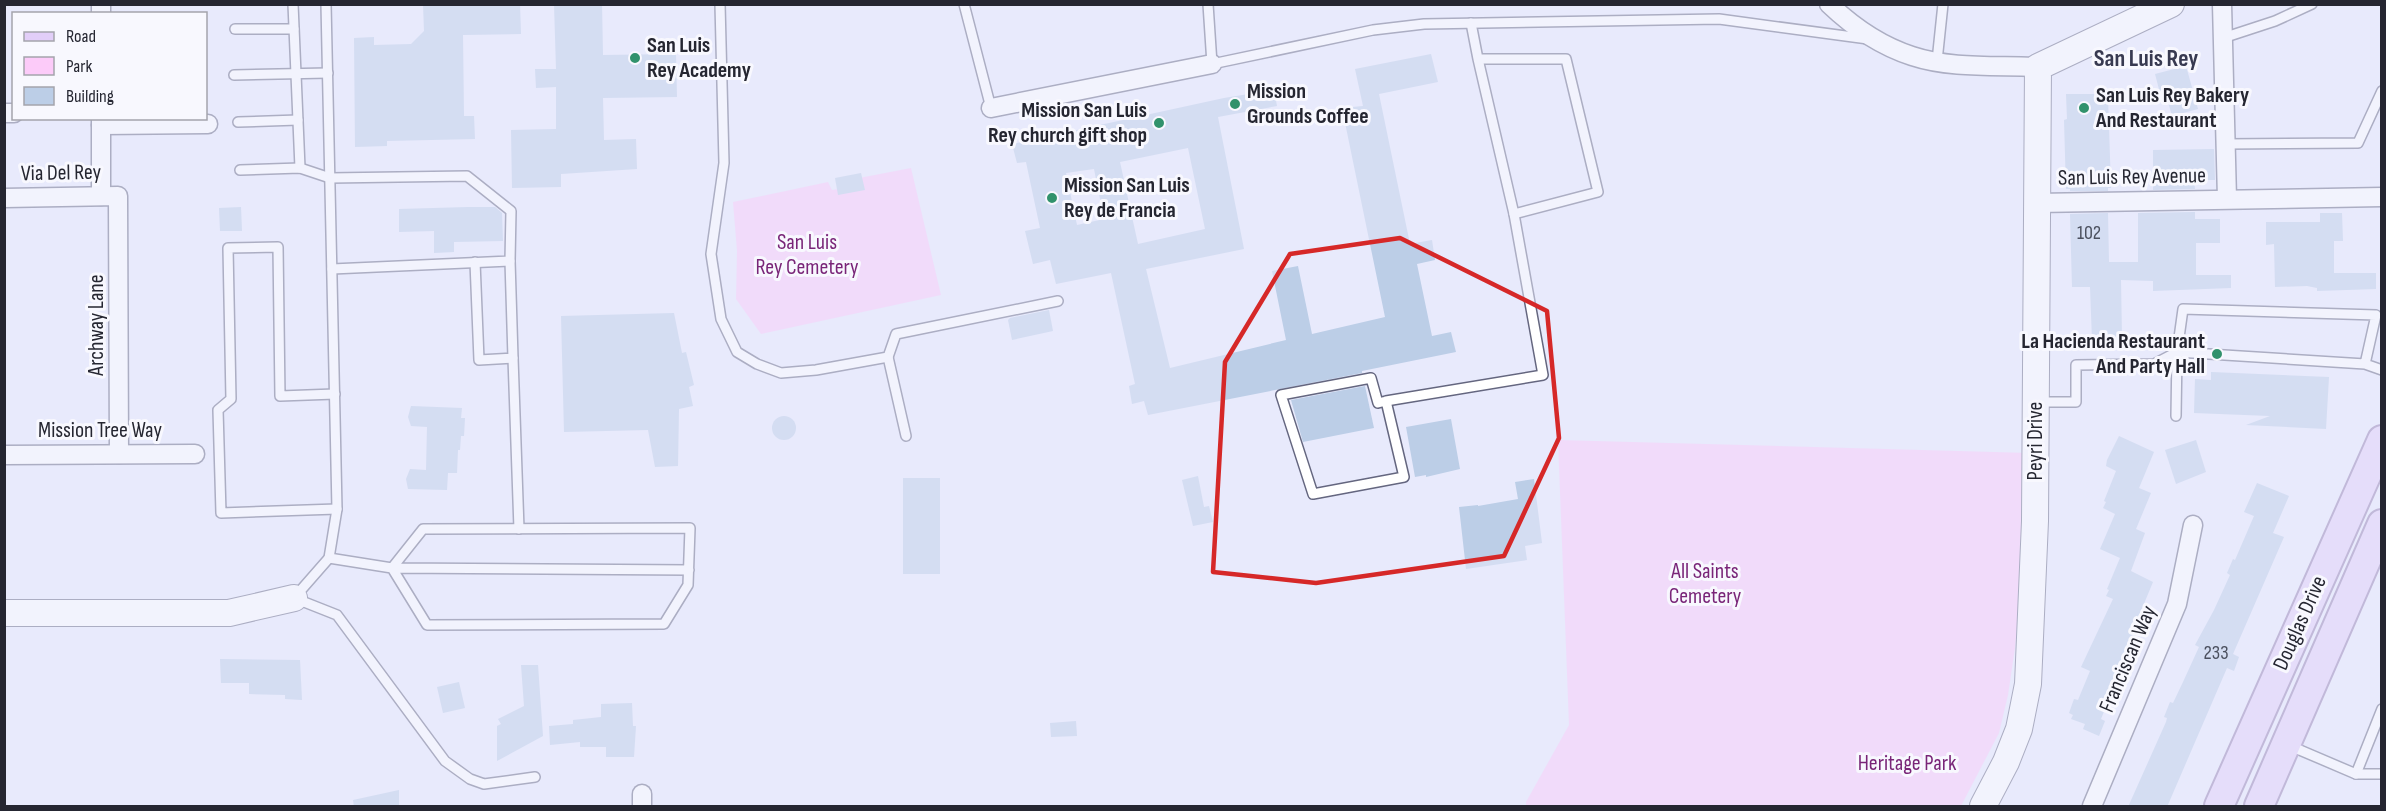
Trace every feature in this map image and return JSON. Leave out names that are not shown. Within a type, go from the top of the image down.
[{"type":"main road","name":"Douglas Drive","points":[[2219,807],[2382,440]]},
{"type":"main road","name":"Douglas Drive","points":[[2259,807],[2381,520]]},
{"type":"main road","points":[[2286,744],[2278,733],[2276,722],[2283,699],[2314,625],[2319,581]]},
{"type":"street","points":[[1829,4],[1845,19],[1879,40],[1912,56],[1937,61],[2038,67],[2170,4]]},
{"type":"street","name":"San Luis Rey Avenue","points":[[2222,4],[2227,199]]},
{"type":"street","points":[[992,108],[1212,64]]},
{"type":"street","name":"Peyri Drive","points":[[1983,807],[2006,762],[2019,729],[2028,684],[2035,521],[2038,67]]},
{"type":"street","points":[[101,122],[208,124]]},
{"type":"street","name":"Archway Lane","points":[[101,122],[110,196],[119,454]]},
{"type":"street","name":"Via Del Rey","points":[[4,198],[110,196]]},
{"type":"street","name":"San Luis Rey Avenue","points":[[2037,203],[2382,197]]},
{"type":"street","name":"Mission Tree Way","points":[[4,455],[195,454]]},
{"type":"street","name":"Franciscan Way","points":[[2092,807],[2177,604],[2193,525]]},
{"type":"street","points":[[4,612],[229,613],[294,598]]},
{"type":"lane","points":[[293,4],[300,168]]},
{"type":"lane","points":[[326,4],[337,509],[329,558],[294,598],[337,615],[445,761],[470,779],[484,784],[535,777]]},
{"type":"lane","points":[[720,4],[724,163],[711,254],[721,319],[737,352],[757,364],[781,373],[816,370],[888,357]]},
{"type":"lane","points":[[964,4],[992,108]]},
{"type":"lane","points":[[1208,4],[1212,64],[1373,30],[1424,24],[1719,19],[1879,40]]},
{"type":"lane","points":[[1937,61],[1942,4]]},
{"type":"lane","points":[[2223,38],[2275,21],[2312,4]]},
{"type":"lane","points":[[1386,401],[1404,477],[1313,494],[1281,395],[1371,378],[1378,403],[1386,401],[1543,375],[1514,214],[1478,59],[1472,23]]},
{"type":"lane","points":[[235,29],[294,29]]},
{"type":"lane","points":[[1478,59],[1566,59],[1598,192],[1514,214]]},
{"type":"lane","points":[[234,75],[328,73]]},
{"type":"lane","points":[[2226,144],[2358,142],[2382,91]]},
{"type":"lane","points":[[238,122],[298,120]]},
{"type":"lane","points":[[240,170],[300,168],[330,178],[467,176],[511,211],[510,261],[519,529]]},
{"type":"lane","points":[[335,394],[280,396],[278,247],[228,248],[231,399],[218,410],[221,513],[337,509]]},
{"type":"lane","points":[[332,269],[510,261]]},
{"type":"lane","points":[[475,262],[479,360],[513,358]]},
{"type":"lane","points":[[906,436],[888,357],[896,334],[1058,301]]},
{"type":"lane","points":[[2176,416],[2177,352],[2183,309],[2376,315],[2365,364]]},
{"type":"lane","points":[[2036,402],[2076,402],[2076,365],[2154,364],[2177,352],[2365,364],[2382,370]]},
{"type":"lane","points":[[690,528],[688,585],[664,624],[427,625],[392,568],[423,529],[690,528]]},
{"type":"lane","points":[[329,558],[392,568],[689,570]]},
{"type":"lane","points":[[2355,774],[2382,709]]},
{"type":"lane","points":[[2286,744],[2355,774],[2382,774]]},
{"type":"highlighted area","points":[[1400,238],[1547,311],[1559,438],[1504,556],[1316,583],[1213,572],[1225,362],[1290,254]]},
{"type":"green space","name":"San Luis Rey Cemetery","points":[[911,168],[941,295],[761,334],[736,299],[737,251],[733,202],[828,182],[832,190],[856,186],[854,179]]},
{"type":"green space","name":"All Saints Cemetery","points":[[1558,440],[2030,453],[2028,506],[2015,648],[2008,695],[1999,733],[1961,806],[1526,806],[1526,802],[1569,725]]},
{"type":"building","points":[[423,4],[520,4],[521,34],[463,35],[464,116],[474,116],[475,139],[387,141],[387,146],[355,147],[354,38],[374,37],[374,45],[411,44],[424,31]]},
{"type":"building","points":[[554,4],[602,4],[603,55],[676,54],[677,97],[603,98],[604,140],[636,139],[637,169],[561,174],[561,187],[512,188],[511,130],[556,129],[556,87],[536,88],[535,69],[556,69]]},
{"type":"building","points":[[1431,54],[1438,82],[1379,94],[1410,244],[1432,240],[1435,260],[1417,264],[1432,336],[1451,332],[1456,352],[1148,415],[1144,401],[1132,404],[1129,386],[1135,384],[1111,273],[1056,284],[1050,260],[1033,264],[1025,231],[1040,228],[1026,162],[1017,163],[1012,144],[1224,98],[1274,90],[1277,106],[1218,117],[1244,249],[1146,269],[1170,368],[1286,340],[1272,271],[1298,266],[1312,334],[1385,317],[1342,108],[1363,106],[1355,69]],"holes":[[[1188,148],[1205,229],[1138,244],[1120,162]],[[1094,169],[1104,219],[1077,225],[1066,173]]]},
{"type":"building","points":[[2186,66],[2198,109],[2172,116],[2165,91],[2160,93],[2155,74]]},
{"type":"building","points":[[2066,94],[2094,94],[2094,102],[2108,97],[2111,188],[2108,188],[2108,191],[2070,191],[2066,189],[2064,120],[2067,119]]},
{"type":"building","points":[[2214,149],[2215,180],[2194,180],[2195,189],[2153,190],[2153,150]]},
{"type":"building","points":[[861,173],[865,190],[838,195],[835,178]]},
{"type":"building","points":[[241,207],[242,231],[220,231],[219,208]]},
{"type":"building","points":[[495,207],[502,213],[503,241],[454,242],[454,252],[434,253],[434,231],[399,232],[399,209]]},
{"type":"building","points":[[2195,212],[2195,219],[2220,219],[2220,243],[2196,243],[2196,275],[2231,275],[2231,288],[2153,291],[2153,281],[2121,280],[2122,339],[2092,340],[2090,287],[2072,287],[2070,214],[2108,213],[2109,262],[2138,262],[2138,213]]},
{"type":"building","points":[[2320,213],[2342,213],[2343,241],[2334,241],[2334,273],[2376,273],[2376,289],[2317,291],[2317,288],[2307,286],[2275,287],[2274,244],[2266,245],[2266,222],[2320,222]]},
{"type":"building","points":[[1049,310],[1053,331],[1012,340],[1008,320],[1010,318]]},
{"type":"building","points":[[674,313],[682,353],[686,352],[694,385],[689,387],[693,406],[679,409],[678,466],[655,467],[648,430],[564,432],[561,316]]},
{"type":"building","points":[[2211,372],[2329,377],[2326,429],[2246,425],[2270,416],[2194,413],[2195,379],[2211,380]]},
{"type":"building","points":[[1365,386],[1374,428],[1303,442],[1291,400]]},
{"type":"building","points":[[411,406],[462,408],[461,418],[465,418],[464,436],[461,436],[460,450],[458,450],[457,473],[448,473],[447,490],[408,489],[406,479],[410,469],[426,470],[427,427],[411,426],[408,417]]},
{"type":"building","points":[[784,416],[792,420],[796,428],[792,436],[784,440],[776,436],[772,428],[776,420]]},
{"type":"building","points":[[1451,419],[1460,469],[1426,477],[1426,475],[1415,477],[1406,427]]},
{"type":"building","points":[[2119,436],[2154,452],[2139,488],[2151,493],[2136,529],[2145,533],[2131,571],[2153,582],[2138,618],[2141,620],[2136,635],[2105,697],[2109,699],[2101,719],[2105,721],[2099,736],[2083,729],[2085,724],[2071,719],[2073,715],[2069,713],[2074,699],[2078,700],[2090,671],[2081,667],[2113,599],[2106,596],[2109,590],[2107,589],[2120,558],[2100,549],[2115,514],[2103,508],[2116,471],[2106,466],[2107,460]]},
{"type":"building","points":[[2196,440],[2206,472],[2176,484],[2165,450]]},
{"type":"building","points":[[1198,476],[1204,507],[1209,506],[1213,522],[1193,526],[1182,480]]},
{"type":"building","points":[[903,478],[940,478],[940,574],[903,574]]},
{"type":"building","points":[[1534,479],[1542,543],[1525,546],[1527,560],[1466,569],[1459,507],[1518,499],[1515,482]]},
{"type":"building","points":[[2257,483],[2289,496],[2273,533],[2284,537],[2233,654],[2239,657],[2234,671],[2227,668],[2167,807],[2128,807],[2166,722],[2167,718],[2164,717],[2170,702],[2173,703],[2199,647],[2195,645],[2214,610],[2230,575],[2227,573],[2254,516],[2244,512]]},
{"type":"building","points":[[220,659],[300,660],[302,700],[285,699],[285,695],[249,694],[249,683],[221,683]]},
{"type":"building","points":[[521,665],[538,665],[543,736],[497,761],[497,726],[501,724],[498,719],[524,706]]},
{"type":"building","points":[[459,682],[465,708],[443,713],[437,687]]},
{"type":"building","points":[[632,703],[633,726],[636,726],[634,757],[606,757],[606,747],[580,747],[580,742],[550,745],[549,726],[573,724],[573,720],[601,717],[601,704]]},
{"type":"building","points":[[1076,721],[1077,736],[1051,737],[1050,723]]},
{"type":"building","points":[[399,790],[399,807],[354,807],[353,800]]},
{"type":"place","name":"San Luis Rey Academy","points":[[635,58]]},
{"type":"place","name":"Mission Grounds Coffee","points":[[1235,104]]},
{"type":"place","name":"San Luis Rey Bakery And Restaurant","points":[[2084,108]]},
{"type":"place","name":"Mission San Luis Rey church gift shop","points":[[1159,123]]},
{"type":"place","name":"Mission San Luis Rey de Francia","points":[[1052,198]]},
{"type":"place","name":"La Hacienda Restaurant And Party Hall","points":[[2217,354]]},
{"type":"district","name":"San Luis Rey","points":[[2146,58]]},
{"type":"park label","name":"Heritage Park","points":[[1907,763]]}]
